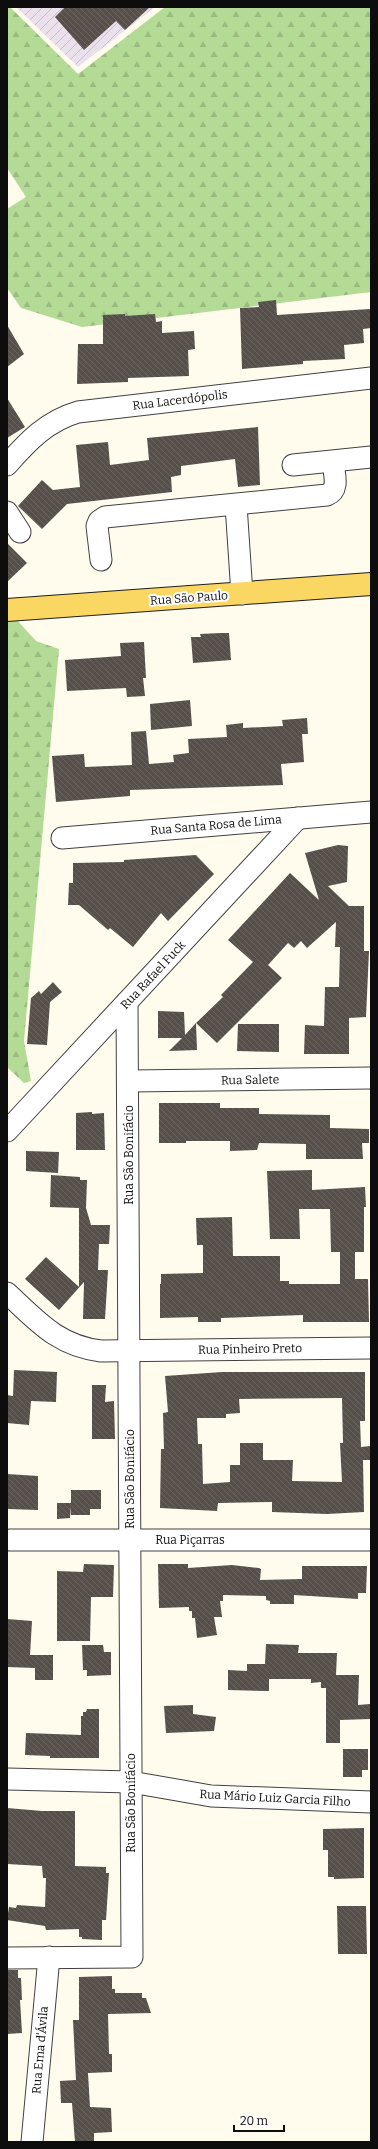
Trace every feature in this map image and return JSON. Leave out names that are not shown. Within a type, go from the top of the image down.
[{"type":"main road","name":"Rua São Paulo","points":[[7,610],[371,584]]},
{"type":"street","name":"Rua Lacerdópolis","points":[[7,465],[44,428],[61,417],[78,412],[371,378]]},
{"type":"street","points":[[293,466],[371,457]]},
{"type":"street","points":[[101,560],[97,526],[99,521],[105,517],[327,495],[333,493],[335,488],[332,462]]},
{"type":"street","points":[[236,505],[242,594]]},
{"type":"street","points":[[7,512],[20,532]]},
{"type":"street","name":"Rua Santa Rosa de Lima","points":[[62,838],[371,812]]},
{"type":"street","name":"Rua Rafael Fuck","points":[[7,1131],[298,818]]},
{"type":"street","name":"Rua São Bonifácio","points":[[49,1958],[132,1957],[127,1002]]},
{"type":"street","name":"Rua Salete","points":[[128,1081],[371,1078]]},
{"type":"street","name":"Rua Pinheiro Preto","points":[[7,1293],[48,1332],[64,1342],[84,1349],[129,1351],[371,1348]]},
{"type":"street","name":"Rua Piçarras","points":[[10,1540],[371,1540]]},
{"type":"street","name":"Rua Mário Luiz Garcia Filho","points":[[7,1778],[131,1782],[211,1796],[371,1802]]},
{"type":"street","points":[[7,1958],[49,1958]]},
{"type":"street","name":"Rua Ema d'Ávila","points":[[32,2142],[49,1958]]},
{"type":"shaded area","points":[[16,7],[155,7],[78,67]]},
{"type":"green space","points":[[7,7],[10,7],[78,74],[165,7],[371,7],[371,292],[82,327],[21,308],[7,288],[7,209],[26,197],[7,168]]},
{"type":"green space","points":[[7,609],[36,641],[59,649],[24,1041],[31,1081],[24,1083],[7,1067]]},
{"type":"building","points":[[65,7],[150,7],[125,30],[116,21],[84,50],[55,17]]},
{"type":"building","points":[[276,300],[277,315],[370,309],[371,328],[363,329],[364,343],[344,345],[345,359],[303,361],[303,364],[242,369],[240,308],[259,307],[258,302]]},
{"type":"building","points":[[125,314],[125,316],[155,314],[156,322],[162,321],[162,333],[194,331],[195,349],[188,350],[189,376],[128,378],[128,382],[77,384],[78,344],[103,344],[103,315]]},
{"type":"building","points":[[7,325],[24,354],[7,367]]},
{"type":"building","points":[[7,398],[25,427],[7,438]]},
{"type":"building","points":[[258,427],[260,485],[238,487],[235,459],[181,466],[181,475],[171,477],[172,492],[67,504],[42,529],[18,506],[42,480],[53,490],[80,487],[76,445],[108,442],[110,465],[149,460],[147,438]]},
{"type":"building","points":[[7,543],[27,563],[7,582]]},
{"type":"building","points":[[229,633],[231,660],[193,663],[191,637],[201,637],[200,634]]},
{"type":"building","points":[[144,642],[146,678],[143,678],[145,696],[127,697],[126,688],[67,691],[65,660],[121,656],[120,643]]},
{"type":"building","points":[[190,700],[192,726],[151,730],[150,704]]},
{"type":"building","points":[[307,718],[308,734],[302,734],[304,762],[281,764],[283,785],[130,790],[130,796],[56,802],[52,756],[84,754],[85,767],[132,765],[131,732],[146,731],[149,764],[174,762],[173,755],[189,753],[188,739],[227,737],[226,725],[243,723],[243,728],[283,726],[282,720]]},
{"type":"building","points":[[338,845],[348,846],[347,882],[328,886],[349,906],[364,906],[364,951],[369,951],[366,1017],[349,1018],[349,1054],[304,1054],[305,1025],[324,1026],[325,987],[339,987],[340,947],[335,947],[336,922],[307,948],[301,941],[294,948],[288,943],[268,965],[282,978],[217,1043],[196,1023],[223,997],[221,995],[253,962],[228,940],[290,873],[319,900],[305,853]]},
{"type":"building","points":[[196,855],[214,874],[168,921],[161,913],[133,947],[110,928],[108,930],[79,905],[68,905],[69,883],[73,883],[73,863],[124,862],[124,860]]},
{"type":"building","points":[[53,982],[62,992],[50,1002],[47,1045],[27,1044],[31,998],[39,991],[41,994]]},
{"type":"building","points":[[158,1011],[184,1012],[185,1035],[196,1023],[197,1050],[169,1051],[182,1038],[158,1038]]},
{"type":"building","points":[[238,1024],[279,1024],[279,1052],[237,1051]]},
{"type":"building","points":[[159,1103],[220,1103],[220,1108],[259,1108],[259,1114],[330,1115],[330,1128],[369,1129],[369,1143],[362,1143],[363,1159],[306,1159],[306,1144],[259,1143],[257,1150],[230,1151],[230,1141],[186,1141],[186,1143],[159,1143]]},
{"type":"building","points":[[92,1112],[92,1114],[104,1113],[105,1150],[76,1150],[76,1113]]},
{"type":"building","points":[[26,1151],[59,1152],[58,1173],[26,1171]]},
{"type":"building","points":[[312,1170],[312,1190],[365,1187],[366,1207],[364,1207],[364,1252],[355,1252],[355,1279],[368,1279],[369,1322],[303,1322],[303,1315],[221,1318],[221,1322],[198,1322],[198,1317],[160,1318],[161,1274],[203,1273],[203,1245],[197,1245],[196,1218],[232,1217],[233,1256],[280,1256],[280,1281],[289,1281],[289,1284],[340,1284],[340,1252],[331,1252],[330,1209],[299,1209],[300,1239],[270,1239],[267,1171]]},
{"type":"building","points":[[51,1175],[80,1177],[80,1180],[87,1180],[86,1208],[91,1225],[110,1225],[109,1244],[99,1244],[98,1270],[108,1270],[105,1319],[83,1319],[84,1282],[59,1310],[25,1279],[46,1257],[79,1287],[79,1208],[50,1207]]},
{"type":"building","points":[[14,1370],[57,1372],[56,1402],[31,1401],[29,1425],[7,1423],[7,1395],[13,1396]]},
{"type":"building","points":[[222,1372],[365,1372],[365,1421],[360,1421],[361,1447],[370,1446],[371,1460],[363,1460],[364,1512],[327,1514],[272,1512],[272,1502],[218,1503],[217,1511],[160,1508],[161,1449],[164,1449],[163,1413],[168,1412],[165,1376]],"holes":[[[342,1398],[343,1443],[340,1443],[342,1482],[292,1481],[293,1460],[263,1460],[263,1443],[240,1443],[240,1465],[230,1465],[230,1482],[203,1484],[202,1444],[198,1444],[197,1418],[226,1418],[226,1414],[240,1413],[239,1399]]]},
{"type":"building","points":[[92,1385],[106,1385],[105,1402],[114,1401],[115,1439],[92,1439]]},
{"type":"building","points":[[7,1474],[38,1476],[38,1510],[8,1509]]},
{"type":"building","points":[[71,1490],[101,1490],[101,1509],[90,1509],[90,1515],[71,1515],[71,1506],[70,1518],[57,1519],[57,1503],[71,1503]]},
{"type":"building","points":[[84,1564],[114,1565],[113,1597],[91,1597],[90,1641],[57,1641],[57,1571],[83,1572]]},
{"type":"building","points":[[158,1564],[188,1564],[188,1568],[232,1565],[259,1568],[261,1569],[260,1580],[302,1579],[302,1566],[367,1566],[366,1593],[358,1593],[358,1599],[294,1595],[294,1604],[270,1604],[270,1601],[266,1600],[266,1596],[223,1595],[223,1601],[220,1601],[222,1617],[214,1617],[217,1635],[197,1638],[195,1618],[192,1618],[192,1611],[189,1611],[189,1607],[159,1608]]},
{"type":"building","points":[[7,1619],[32,1621],[30,1655],[53,1655],[53,1680],[35,1680],[35,1668],[7,1667]]},
{"type":"building","points":[[266,1644],[299,1645],[298,1653],[337,1653],[336,1675],[359,1675],[358,1705],[370,1704],[370,1719],[340,1720],[340,1743],[326,1743],[326,1688],[321,1688],[321,1682],[311,1683],[311,1679],[269,1679],[269,1691],[228,1690],[228,1670],[247,1671],[247,1664],[265,1664]]},
{"type":"building","points":[[82,1645],[103,1645],[104,1652],[111,1652],[111,1675],[87,1676],[87,1670],[83,1670]]},
{"type":"building","points":[[193,1705],[193,1714],[216,1717],[214,1731],[166,1733],[164,1706]]},
{"type":"building","points":[[87,1709],[99,1709],[99,1758],[50,1758],[50,1756],[25,1755],[26,1733],[81,1735],[81,1716],[83,1716],[83,1712],[86,1712]]},
{"type":"building","points":[[343,1749],[368,1749],[368,1770],[362,1770],[362,1777],[343,1777]]},
{"type":"building","points":[[7,1808],[42,1811],[75,1811],[75,1866],[106,1867],[106,1873],[109,1873],[106,1920],[102,1920],[102,1940],[82,1939],[82,1937],[79,1937],[79,1929],[46,1930],[45,1926],[7,1920],[9,1907],[16,1908],[17,1905],[45,1907],[46,1878],[43,1878],[42,1866],[7,1864]]},
{"type":"building","points":[[364,1828],[364,1878],[334,1879],[334,1877],[328,1877],[328,1850],[323,1850],[323,1829]]},
{"type":"building","points":[[337,1906],[366,1906],[367,1954],[338,1954]]},
{"type":"building","points":[[7,1970],[18,1970],[18,1978],[21,1978],[22,2000],[20,2000],[22,2033],[7,2034]]},
{"type":"building","points":[[112,1976],[112,1989],[115,1989],[115,1993],[142,1993],[142,1998],[146,1998],[151,2013],[108,2014],[109,2054],[112,2054],[112,2072],[88,2073],[90,2107],[111,2108],[112,2132],[94,2133],[94,2142],[75,2142],[72,2103],[61,2103],[60,2081],[76,2080],[73,2020],[79,2020],[79,1977]]}]
